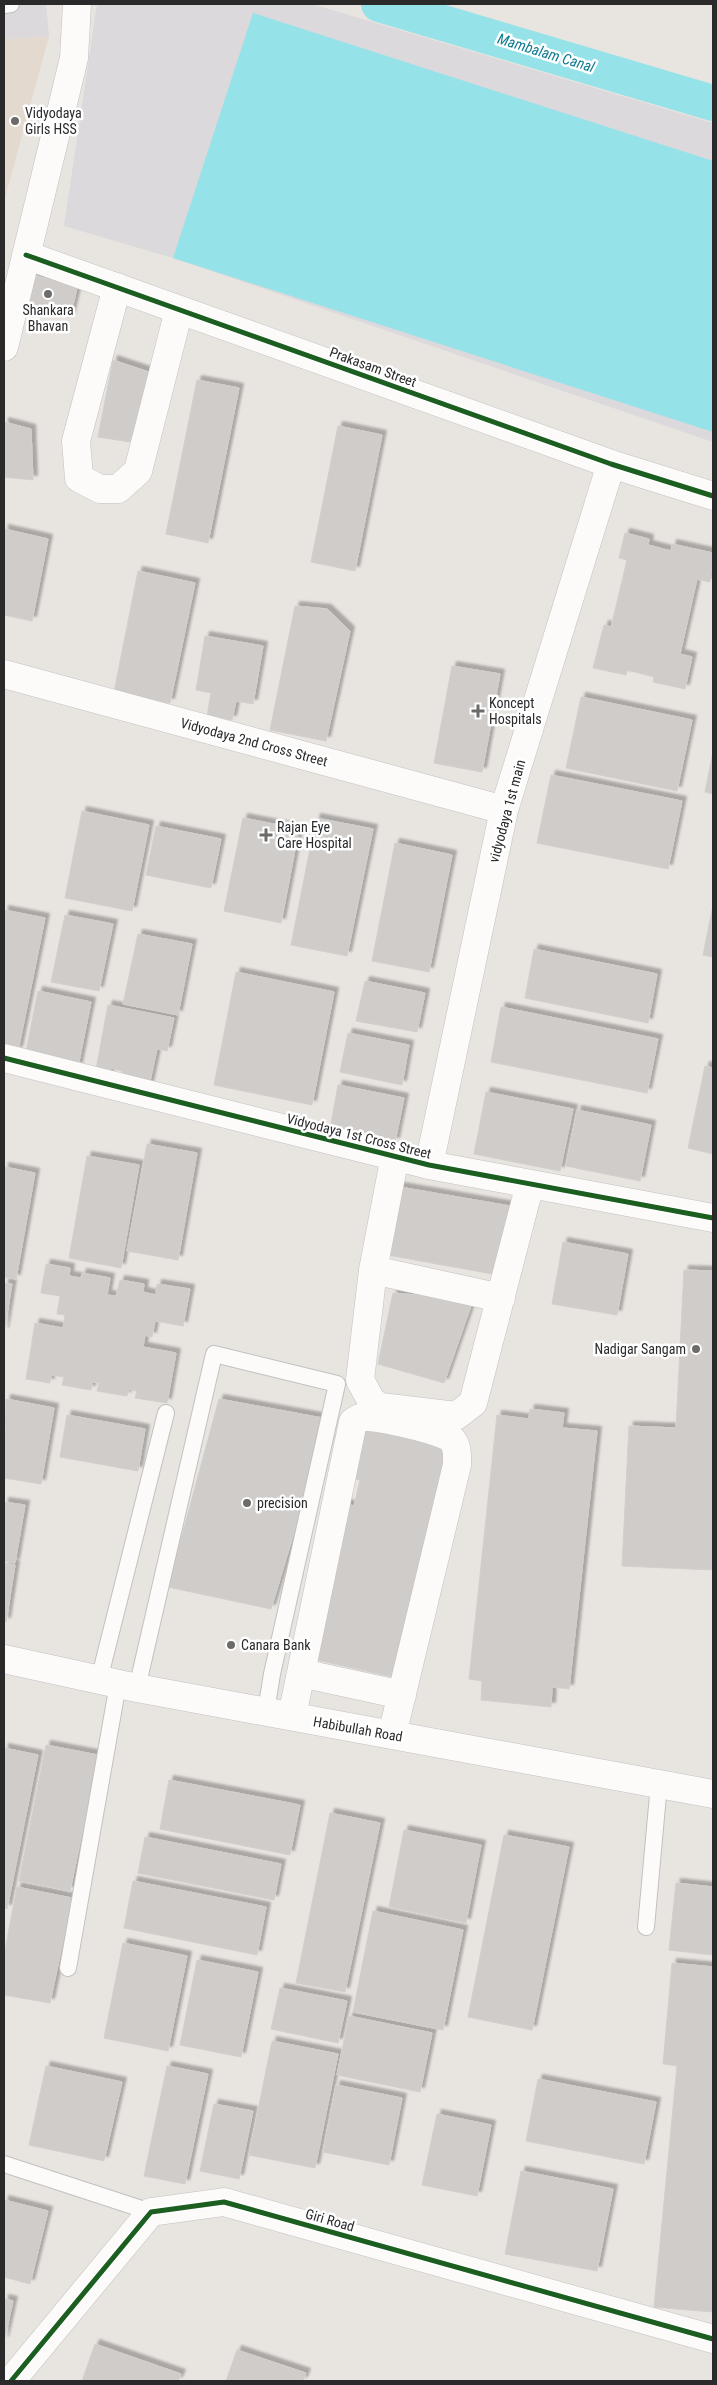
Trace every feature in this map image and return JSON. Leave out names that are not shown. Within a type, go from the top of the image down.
[{"type":"street","points":[[4,347],[74,58],[77,4]]},
{"type":"street","name":"Prakasam Street","points":[[26,255],[611,464],[713,496]]},
{"type":"street","points":[[117,287],[76,441],[80,478],[100,489],[118,489],[138,471],[179,310]]},
{"type":"street","name":"vidyodaya 1st main","points":[[429,1164],[504,810],[611,464]]},
{"type":"street","name":"Vidyodaya 2nd Cross Street","points":[[4,674],[504,810]]},
{"type":"street","name":"Vidyodaya 1st Cross Street","points":[[4,1058],[429,1164],[713,1218]]},
{"type":"street","points":[[395,1156],[373,1270],[360,1380],[372,1402],[381,1407],[456,1416],[473,1403],[530,1184]]},
{"type":"street","points":[[373,1270],[501,1298]]},
{"type":"street","points":[[279,1714],[301,1673],[353,1422],[361,1417],[374,1417],[441,1433],[452,1439],[457,1451],[457,1465],[392,1735]]},
{"type":"street","name":"Habibullah Road","points":[[4,1659],[118,1684],[713,1794]]},
{"type":"street","points":[[301,1673],[402,1695]]},
{"type":"street","name":"Giri Road","points":[[151,2212],[224,2202],[713,2339]]},
{"type":"street","points":[[11,2381],[151,2212]]},
{"type":"lane","points":[[4,5],[10,4]]},
{"type":"lane","points":[[118,1684],[214,1354],[337,1384],[272,1674],[279,1714]]},
{"type":"lane","points":[[68,1968],[166,1413]]},
{"type":"lane","points":[[646,1927],[659,1784]]},
{"type":"lane","points":[[4,2164],[151,2212]]},
{"type":"shaded area","points":[[4,4],[46,4],[49,36],[4,40]]},
{"type":"shaded area","points":[[97,4],[312,4],[713,123],[713,442],[173,258],[64,226]]},
{"type":"shaded area","name":"Vidyodaya Girls HSS","points":[[49,36],[4,202],[4,40]]},
{"type":"water","points":[[253,13],[713,161],[713,432],[173,258]]},
{"type":"building","points":[[31,274],[77,288],[70,318],[23,308]]},
{"type":"building","points":[[113,360],[149,372],[130,442],[98,437]]},
{"type":"building","points":[[197,380],[239,388],[208,543],[166,534]]},
{"type":"building","points":[[4,422],[31,429],[33,480],[4,477]]},
{"type":"building","points":[[338,426],[382,435],[355,571],[311,562]]},
{"type":"building","points":[[4,529],[48,539],[32,621],[4,615]]},
{"type":"building","points":[[625,533],[649,539],[648,545],[671,551],[672,544],[713,553],[710,582],[697,579],[680,654],[692,657],[685,689],[653,682],[654,677],[627,670],[626,675],[593,668],[604,625],[611,627],[627,560],[619,558]]},
{"type":"building","points":[[138,571],[195,583],[170,703],[114,692]]},
{"type":"building","points":[[295,606],[327,609],[350,631],[326,741],[270,730]]},
{"type":"building","points":[[205,636],[263,646],[253,704],[236,701],[232,720],[207,716],[211,693],[196,690]]},
{"type":"building","points":[[452,666],[500,674],[482,772],[434,763]]},
{"type":"building","points":[[581,697],[692,720],[677,791],[566,768]]},
{"type":"building","points":[[713,752],[713,794],[705,792]]},
{"type":"building","points":[[551,775],[682,801],[668,869],[537,843]]},
{"type":"building","points":[[82,811],[149,825],[132,911],[65,898]]},
{"type":"building","points":[[243,818],[299,829],[281,923],[224,911]]},
{"type":"building","points":[[316,818],[373,829],[347,956],[291,945]]},
{"type":"building","points":[[156,826],[221,839],[211,888],[146,875]]},
{"type":"building","points":[[395,843],[452,855],[429,972],[372,961]]},
{"type":"building","points":[[713,905],[713,957],[703,955]]},
{"type":"building","points":[[4,910],[45,918],[18,1051],[4,1048]]},
{"type":"building","points":[[65,915],[113,924],[99,991],[51,982]]},
{"type":"building","points":[[138,934],[192,944],[178,1015],[123,1004]]},
{"type":"building","points":[[534,949],[657,974],[648,1023],[525,998]]},
{"type":"building","points":[[236,972],[334,992],[312,1105],[214,1085]]},
{"type":"building","points":[[365,981],[425,993],[417,1032],[356,1021]]},
{"type":"building","points":[[38,991],[91,1002],[78,1067],[25,1057]]},
{"type":"building","points":[[108,1005],[174,1018],[167,1051],[157,1049],[149,1086],[120,1080],[122,1071],[111,1068],[108,1078],[95,1075]]},
{"type":"building","points":[[501,1007],[658,1039],[647,1093],[491,1062]]},
{"type":"building","points":[[348,1033],[409,1045],[402,1085],[340,1072]]},
{"type":"building","points":[[705,1066],[713,1068],[713,1154],[688,1148]]},
{"type":"building","points":[[338,1085],[404,1098],[395,1142],[330,1129]]},
{"type":"building","points":[[486,1092],[573,1109],[560,1171],[474,1154]]},
{"type":"building","points":[[577,1110],[651,1125],[640,1181],[566,1166]]},
{"type":"building","points":[[147,1144],[197,1153],[178,1260],[127,1251]]},
{"type":"building","points":[[87,1156],[139,1165],[121,1268],[69,1258]]},
{"type":"building","points":[[4,1167],[35,1173],[16,1279],[4,1277]]},
{"type":"building","points":[[394,1186],[510,1206],[498,1275],[382,1254]]},
{"type":"building","points":[[563,1242],[628,1254],[617,1315],[552,1304]]},
{"type":"building","points":[[46,1264],[70,1268],[69,1276],[81,1278],[82,1273],[110,1278],[107,1295],[116,1296],[120,1280],[144,1284],[143,1292],[156,1295],[157,1284],[190,1289],[183,1326],[155,1321],[152,1337],[145,1335],[143,1347],[176,1353],[167,1403],[135,1398],[137,1391],[128,1389],[127,1396],[97,1391],[99,1383],[92,1382],[91,1390],[62,1385],[64,1377],[51,1375],[50,1383],[26,1379],[35,1323],[63,1328],[65,1315],[57,1314],[60,1296],[41,1293]]},
{"type":"building","name":"Nadigar Sangam","points":[[684,1270],[713,1271],[713,1570],[622,1566],[629,1426],[676,1428]]},
{"type":"building","points":[[4,1283],[12,1284],[4,1332]]},
{"type":"building","points":[[393,1293],[473,1300],[444,1383],[378,1364]]},
{"type":"building","points":[[6,1399],[54,1408],[41,1484],[4,1478]]},
{"type":"building","name":"precision","points":[[219,1399],[328,1419],[271,1609],[168,1587]]},
{"type":"building","points":[[530,1409],[564,1413],[562,1428],[597,1431],[569,1689],[552,1687],[551,1707],[481,1700],[482,1681],[469,1679],[497,1415],[529,1419]]},
{"type":"building","points":[[67,1415],[145,1429],[138,1471],[60,1457]]},
{"type":"building","points":[[359,1427],[451,1448],[397,1678],[317,1660],[329,1607],[318,1605],[342,1503],[354,1506],[360,1480],[347,1477]]},
{"type":"building","points":[[4,1502],[25,1505],[15,1563],[4,1561]]},
{"type":"building","points":[[4,1563],[15,1565],[6,1622],[4,1622]]},
{"type":"building","points":[[46,1745],[98,1755],[70,1891],[19,1881]]},
{"type":"building","points":[[4,1748],[38,1755],[7,1909],[4,1908]]},
{"type":"building","points":[[169,1780],[300,1805],[290,1855],[160,1829]]},
{"type":"building","points":[[330,1813],[380,1823],[345,1992],[296,1983]]},
{"type":"building","points":[[404,1830],[481,1845],[466,1923],[389,1907]]},
{"type":"building","points":[[504,1835],[569,1847],[532,2030],[468,2017]]},
{"type":"building","points":[[145,1837],[281,1864],[274,1900],[138,1873]]},
{"type":"building","points":[[133,1881],[266,1907],[257,1955],[124,1928]]},
{"type":"building","points":[[676,1883],[713,1887],[713,1955],[669,1950]]},
{"type":"building","points":[[17,1887],[72,1898],[50,2003],[4,1995],[4,1955]]},
{"type":"building","points":[[373,1911],[463,1930],[443,2030],[353,2012]]},
{"type":"building","points":[[123,1943],[187,1956],[168,2051],[104,2038]]},
{"type":"building","points":[[197,1960],[258,1972],[241,2057],[180,2045]]},
{"type":"building","points":[[672,1963],[713,1967],[713,2312],[654,2307],[677,2066],[663,2064]]},
{"type":"building","points":[[280,1988],[347,2001],[338,2043],[271,2029]]},
{"type":"building","points":[[349,2016],[432,2033],[420,2092],[337,2075]]},
{"type":"building","points":[[272,2041],[338,2054],[315,2168],[249,2155]]},
{"type":"building","points":[[46,2066],[122,2082],[104,2161],[29,2145]]},
{"type":"building","points":[[167,2066],[208,2074],[185,2184],[144,2176]]},
{"type":"building","points":[[538,2079],[656,2102],[644,2164],[526,2141]]},
{"type":"building","points":[[336,2085],[402,2098],[389,2165],[323,2152]]},
{"type":"building","points":[[214,2104],[253,2111],[239,2179],[200,2171]]},
{"type":"building","points":[[437,2114],[491,2125],[477,2196],[422,2185]]},
{"type":"building","points":[[521,2171],[613,2189],[597,2271],[505,2254]]},
{"type":"building","points":[[4,2200],[48,2211],[30,2284],[4,2277]]},
{"type":"building","points":[[4,2299],[13,2301],[4,2341]]},
{"type":"building","points":[[95,2344],[181,2374],[178,2381],[82,2381]]},
{"type":"building","points":[[237,2350],[306,2373],[303,2381],[226,2381]]},
{"type":"waterway","name":"Mambalam Canal","points":[[379,4],[713,103]]},
{"type":"cycle path","points":[[26,255],[611,464],[713,496]]},
{"type":"cycle path","points":[[4,1058],[429,1165],[713,1218]]},
{"type":"cycle path","points":[[11,2381],[151,2212],[224,2202],[713,2339]]},
{"type":"place","name":"Vidyodaya Girls HSS","points":[[15,121]]},
{"type":"place","name":"Shankara Bhavan","points":[[48,294]]},
{"type":"place","name":"Koncept Hospitals","points":[[478,711]]},
{"type":"place","name":"Rajan Eye Care Hospital","points":[[266,835]]},
{"type":"place","name":"Nadigar Sangam","points":[[696,1349]]},
{"type":"place","name":"precision","points":[[247,1503]]},
{"type":"place","name":"Canara Bank","points":[[231,1645]]}]
